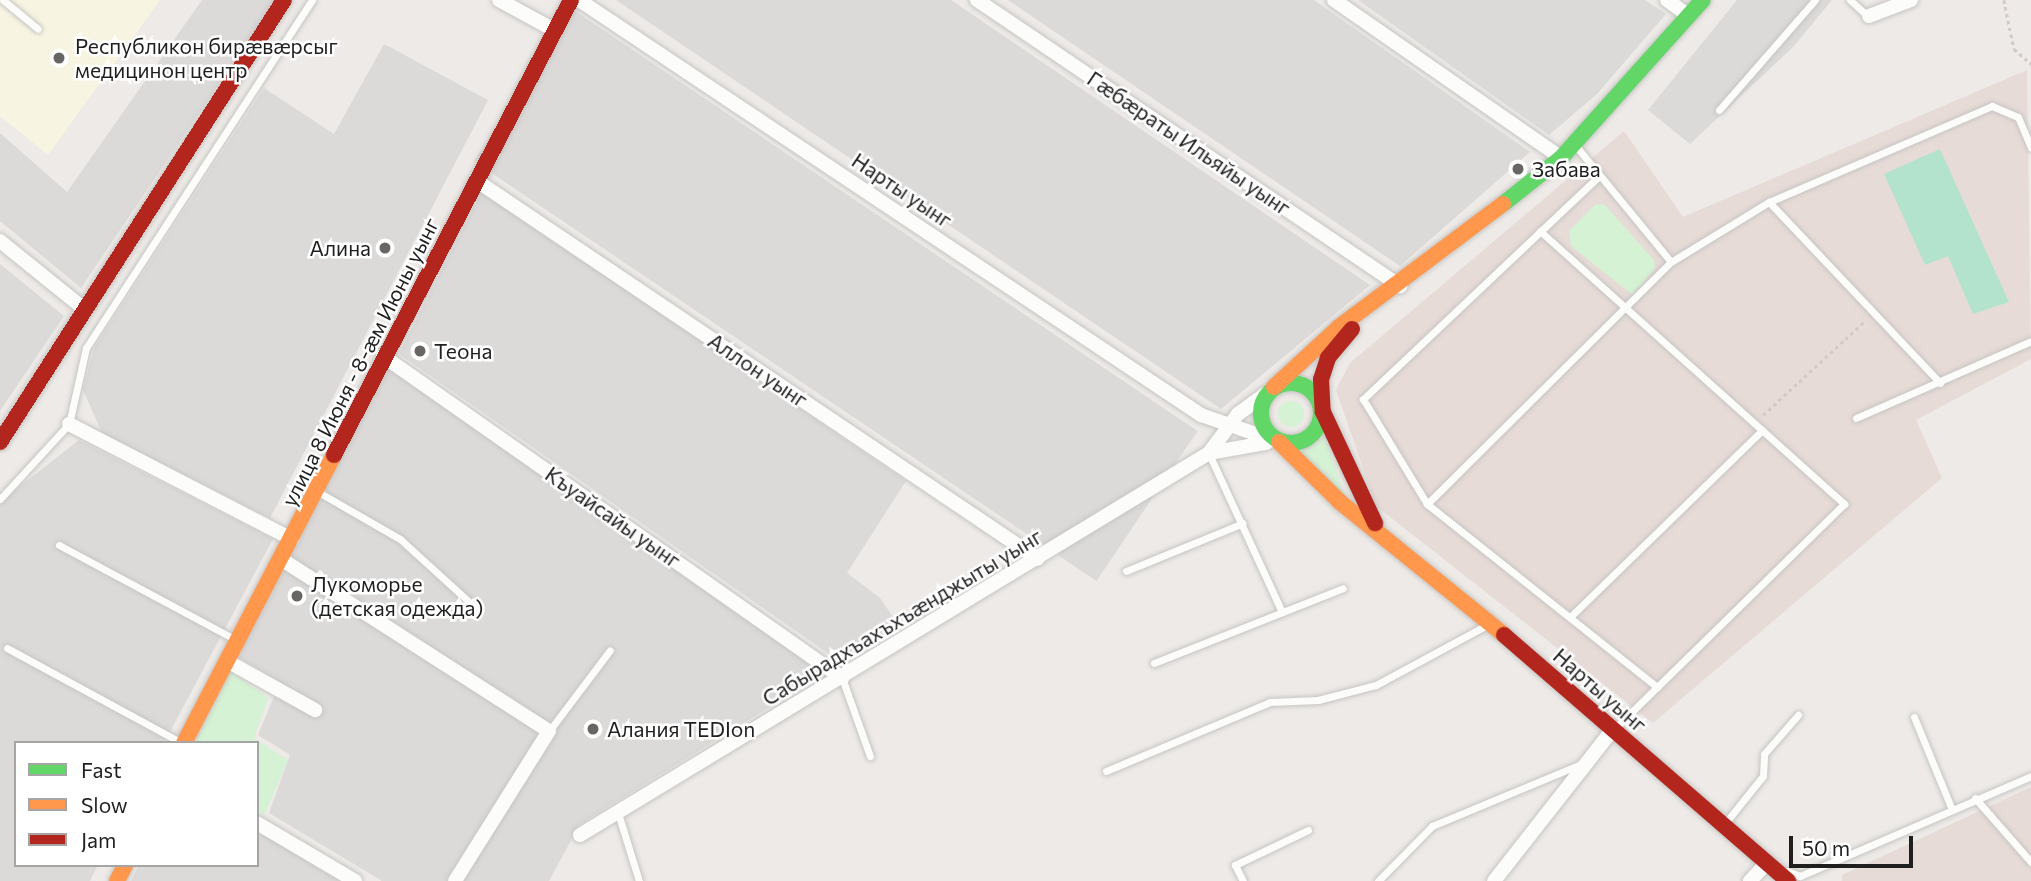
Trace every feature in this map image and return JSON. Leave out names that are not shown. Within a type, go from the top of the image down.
[{"type":"main road","points":[[0,442],[83,308],[284,0]]},
{"type":"main road","name":"улица 8 Июня - 8-ӕм Июны уынг","points":[[184,741],[292,540],[383,356],[571,0]]},
{"type":"main road","points":[[1270,391],[1339,327],[1367,311],[1400,286],[1561,158],[1703,0]]},
{"type":"main road","points":[[1279,442],[1306,440],[1323,412],[1321,379],[1328,358],[1367,311]]},
{"type":"main road","name":"Нарты уынг","points":[[1381,534],[1323,412],[1303,384],[1270,391],[1264,425],[1279,442],[1381,534],[1491,623],[1788,881]]},
{"type":"street","points":[[499,0],[554,30]]},
{"type":"street","name":"Нарты уынг","points":[[579,0],[1201,415],[1226,428],[1279,442]]},
{"type":"street","name":"Гæбæраты Ильяйы уынг","points":[[978,0],[1400,286]]},
{"type":"street","points":[[1334,0],[1561,158]]},
{"type":"street","points":[[1667,0],[1689,16]]},
{"type":"street","points":[[1869,16],[1911,0]]},
{"type":"street","name":"Аллон уынг","points":[[477,181],[1038,559]]},
{"type":"street","points":[[0,241],[83,308]]},
{"type":"street","name":"Къуайсайы уынг","points":[[383,356],[842,678]]},
{"type":"street","points":[[1209,453],[1238,414],[1270,391]]},
{"type":"street","points":[[1201,415],[1238,414]]},
{"type":"street","points":[[69,424],[292,540]]},
{"type":"street","points":[[1209,453],[1279,442]]},
{"type":"street","name":"Сабырадхъахъхъæнджыты уынг","points":[[580,835],[1209,453]]},
{"type":"street","points":[[281,559],[549,732],[455,881]]},
{"type":"street","points":[[227,661],[315,710]]},
{"type":"street","points":[[1494,881],[1613,729]]},
{"type":"street","points":[[259,824],[355,881]]},
{"type":"street","points":[[1750,881],[1767,863]]},
{"type":"lane","points":[[3,0],[38,29]]},
{"type":"lane","points":[[0,499],[69,424],[86,348],[312,0]]},
{"type":"lane","points":[[1719,110],[1815,0]]},
{"type":"lane","points":[[1850,0],[1869,16]]},
{"type":"lane","points":[[1427,504],[1671,262],[1769,202],[1992,106],[2018,117],[2031,147]]},
{"type":"lane","points":[[1574,145],[1671,262]]},
{"type":"lane","points":[[1599,176],[1363,399],[1427,504],[1657,687]]},
{"type":"lane","points":[[1769,202],[1940,383]]},
{"type":"lane","points":[[1540,230],[1844,505],[1613,729]]},
{"type":"lane","points":[[1856,418],[2031,341]]},
{"type":"lane","points":[[1570,617],[1762,430]]},
{"type":"lane","points":[[1209,453],[1282,612]]},
{"type":"lane","points":[[316,491],[400,539],[477,609]]},
{"type":"lane","points":[[1126,571],[1243,523]]},
{"type":"lane","points":[[59,545],[238,641]]},
{"type":"lane","points":[[1154,663],[1343,588]]},
{"type":"lane","points":[[1105,771],[1270,702],[1318,700],[1376,685],[1491,623]]},
{"type":"lane","points":[[7,648],[179,741]]},
{"type":"lane","points":[[549,732],[610,650]]},
{"type":"lane","points":[[842,678],[870,756]]},
{"type":"lane","points":[[1723,825],[1763,776],[1764,754],[1798,715]]},
{"type":"lane","points":[[1914,717],[1951,807]]},
{"type":"lane","points":[[1378,881],[1432,826],[1591,760]]},
{"type":"lane","points":[[1767,863],[1800,876],[1951,807],[2031,776]]},
{"type":"lane","points":[[1975,798],[2031,862]]},
{"type":"lane","points":[[618,813],[639,881]]},
{"type":"lane","points":[[1243,881],[1235,865],[1308,830]]},
{"type":"path","points":[[2004,0],[2014,49],[2031,64]]},
{"type":"path","points":[[1755,423],[1874,313]]},
{"type":"shaded area","name":"Республикон бирæвæрсыг медицинон центр","points":[[0,0],[160,0],[48,155],[0,116]]},
{"type":"shaded area","points":[[202,0],[275,0],[81,288],[0,221],[0,133],[67,192]]},
{"type":"shaded area","points":[[616,0],[951,0],[1370,285],[1221,409]]},
{"type":"shaded area","points":[[1008,0],[1314,0],[1530,152],[1400,266]]},
{"type":"shaded area","points":[[1358,0],[1645,0],[1666,14],[1597,94],[1549,135]]},
{"type":"shaded area","points":[[1737,0],[1832,0],[1793,47],[1690,144],[1648,110]]},
{"type":"shaded area","points":[[575,11],[1198,431],[1096,581],[474,161]]},
{"type":"shaded area","points":[[384,44],[488,100],[270,518],[102,433],[83,390],[94,348],[264,88],[334,134]]},
{"type":"shaded area","points":[[2027,70],[2031,359],[1916,420],[1942,478],[1653,723],[1376,506],[1336,390],[1350,363],[1624,131],[1683,217]]},
{"type":"shaded area","points":[[482,192],[906,481],[847,573],[880,598],[900,627],[839,661],[399,354]]},
{"type":"shaded area","points":[[0,264],[64,316],[0,411]]},
{"type":"shaded area","points":[[388,368],[823,674],[580,824],[549,881],[382,881],[269,813],[290,755],[258,735],[280,682],[238,657]]},
{"type":"shaded area","points":[[79,440],[273,539],[165,741],[14,741],[14,867],[97,867],[90,881],[0,881],[0,502]]},
{"type":"shaded area","points":[[2031,787],[2031,881],[1842,881],[1842,875]]},
{"type":"shaded area","points":[[259,832],[340,881],[131,881],[138,867],[259,867]]},
{"type":"green space","points":[[1940,149],[2009,302],[1973,314],[1948,256],[1925,265],[1884,174]]},
{"type":"green space","points":[[1604,204],[1654,260],[1655,268],[1633,295],[1571,246],[1569,231],[1595,205]]},
{"type":"green space","points":[[1291,401],[1300,405],[1304,414],[1300,423],[1291,427],[1282,423],[1278,414],[1282,405]]},
{"type":"green space","points":[[1325,436],[1345,496],[1301,453]]},
{"type":"green space","points":[[231,671],[268,698],[254,738],[259,741],[195,741]]},
{"type":"green space","points":[[259,741],[288,760],[264,815],[259,812]]},
{"type":"traffic: fast","points":[[1503,204],[1561,158],[1703,0]]},
{"type":"traffic: fast","points":[[1285,383],[1297,383],[1316,396],[1321,413],[1319,425],[1308,438],[1297,443],[1285,443],[1266,430],[1261,419],[1261,407],[1274,388],[1285,383]]},
{"type":"traffic: slow","points":[[1274,387],[1339,327],[1503,204]]},
{"type":"traffic: slow","points":[[1279,442],[1340,502],[1504,635]]},
{"type":"traffic: slow","points":[[185,741],[334,455]]},
{"type":"traffic: slow","points":[[117,881],[124,867]]},
{"type":"traffic: jam","points":[[0,442],[284,0]]},
{"type":"traffic: jam","points":[[334,455],[571,0]]},
{"type":"traffic: jam","points":[[1352,329],[1328,358],[1321,379],[1323,412],[1375,523]]},
{"type":"traffic: jam","points":[[1504,635],[1788,881]]},
{"type":"place","name":"Республикон бирæвæрсыг медицинон центр","points":[[59,58]]},
{"type":"place","name":"Забава","points":[[1518,169]]},
{"type":"place","name":"Алина","points":[[385,248]]},
{"type":"place","name":"Теона","points":[[420,351]]},
{"type":"place","name":"Лукоморье (детская одежда)","points":[[297,596]]},
{"type":"place","name":"Алания ТEDIon","points":[[593,729]]}]
